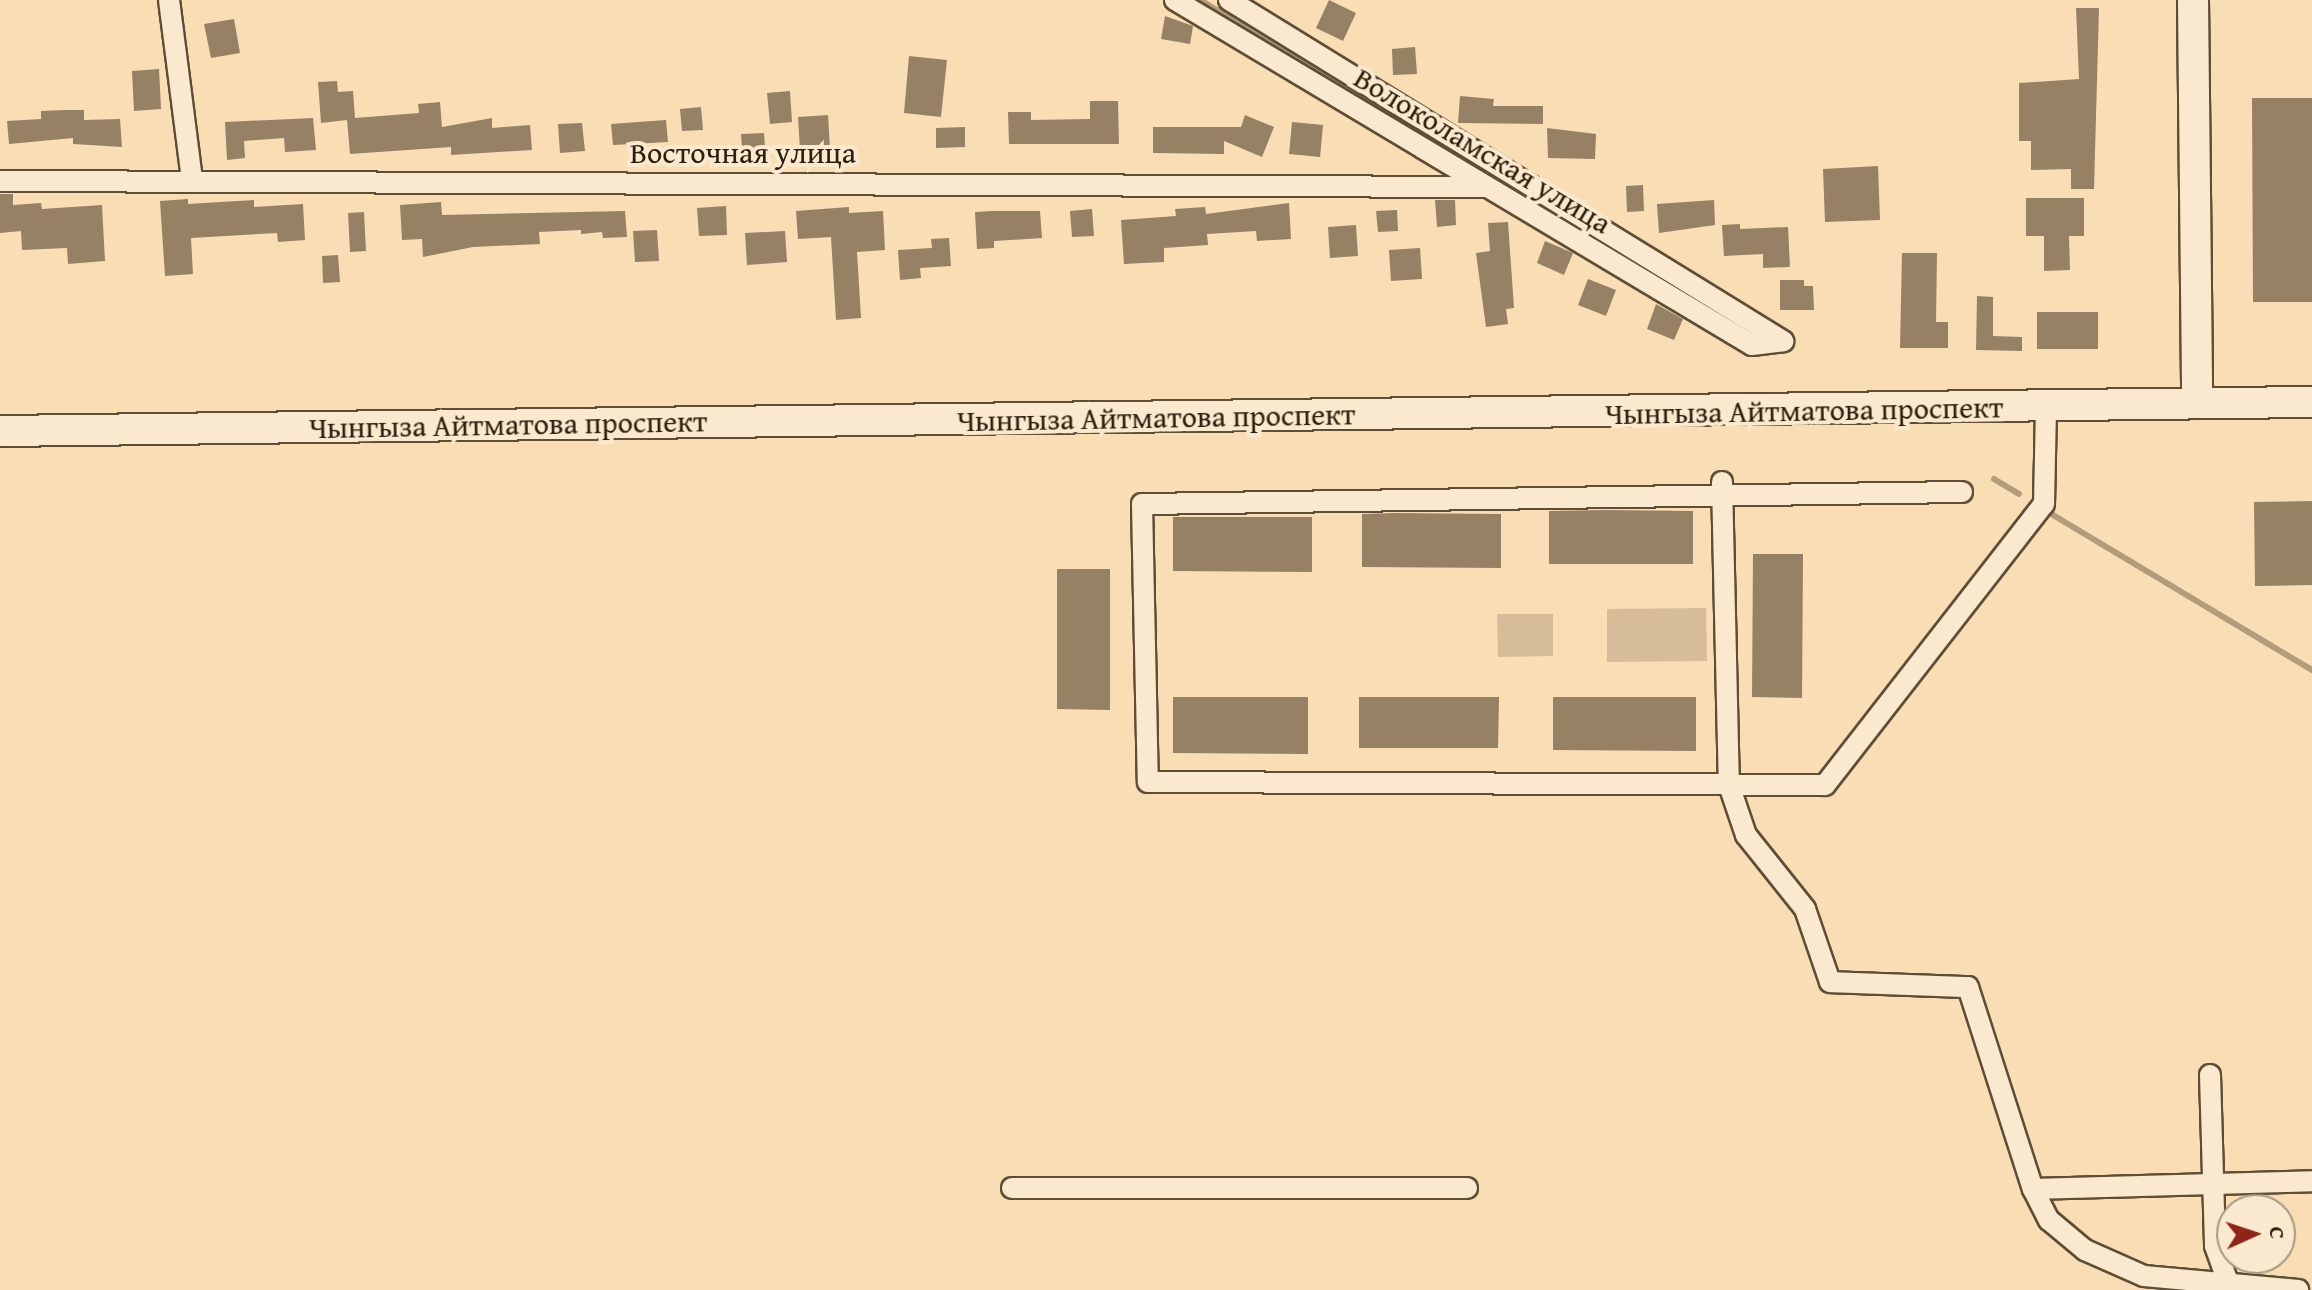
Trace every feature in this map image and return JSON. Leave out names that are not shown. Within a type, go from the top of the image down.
[{"type":"main road","points":[[2193,0],[2197,403]]},
{"type":"main road","name":"Чынгыза Айтматова проспект","points":[[0,431],[2312,402]]},
{"type":"street","points":[[169,0],[192,179]]},
{"type":"street","name":"Волоколамская улица","points":[[1175,0],[1752,345],[1783,341],[1229,0]]},
{"type":"street","name":"Восточная улица","points":[[0,181],[192,179],[1485,187]]},
{"type":"street","points":[[1962,492],[1722,489],[1142,504],[1148,782],[1825,785],[2044,504],[2046,407]]},
{"type":"street","points":[[1722,489],[1729,785],[1746,835],[1805,909],[1830,982],[1968,987],[2033,1189],[2049,1220],[2085,1250],[2144,1276],[2298,1290]]},
{"type":"street","points":[[2210,1075],[2215,1246],[2229,1285]]},
{"type":"street","points":[[2033,1189],[2213,1181],[2312,1181]]},
{"type":"street","points":[[1012,1188],[1467,1188]]},
{"type":"shaded area","points":[[1706,608],[1707,661],[1607,662],[1607,609]]},
{"type":"shaded area","points":[[1497,614],[1553,614],[1553,656],[1498,657]]},
{"type":"building","points":[[1329,0],[1356,13],[1343,41],[1316,28]]},
{"type":"building","points":[[2076,8],[2099,8],[2094,189],[2071,189],[2071,169],[2031,170],[2031,141],[2019,141],[2019,83],[2079,79]]},
{"type":"building","points":[[1165,16],[1193,26],[1190,44],[1161,39]]},
{"type":"building","points":[[234,19],[240,53],[211,58],[204,24]]},
{"type":"building","points":[[1415,47],[1417,74],[1393,75],[1392,49]]},
{"type":"building","points":[[909,56],[947,60],[941,117],[904,113]]},
{"type":"building","points":[[159,69],[161,109],[134,111],[132,71]]},
{"type":"building","points":[[337,81],[338,92],[353,91],[355,118],[419,113],[418,104],[440,102],[442,127],[492,118],[492,128],[530,125],[532,150],[451,155],[451,147],[350,154],[347,120],[321,123],[318,82]]},
{"type":"building","points":[[790,91],[792,122],[770,124],[767,93]]},
{"type":"building","points":[[1460,96],[1494,99],[1493,106],[1543,106],[1543,124],[1458,123]]},
{"type":"building","points":[[2252,98],[2312,98],[2312,302],[2253,302]]},
{"type":"building","points":[[1090,101],[1118,101],[1119,144],[1009,144],[1008,112],[1031,112],[1031,120],[1090,119]]},
{"type":"building","points":[[701,107],[703,130],[682,131],[680,109]]},
{"type":"building","points":[[84,110],[84,120],[120,119],[122,147],[73,144],[73,138],[9,144],[7,121],[41,119],[41,111]]},
{"type":"building","points":[[828,115],[830,148],[800,150],[798,117]]},
{"type":"building","points":[[1245,115],[1274,127],[1262,157],[1224,141],[1224,154],[1153,153],[1153,127],[1241,127]]},
{"type":"building","points":[[313,118],[316,150],[285,152],[284,138],[244,141],[245,158],[227,160],[225,122]]},
{"type":"building","points":[[666,120],[668,142],[613,145],[611,124]]},
{"type":"building","points":[[1292,122],[1323,125],[1320,157],[1289,154]]},
{"type":"building","points":[[582,123],[585,151],[560,153],[558,124]]},
{"type":"building","points":[[965,127],[965,147],[936,148],[936,128]]},
{"type":"building","points":[[1547,128],[1596,134],[1595,159],[1548,158]]},
{"type":"building","points":[[764,133],[766,161],[743,162],[741,134]]},
{"type":"building","points":[[1878,166],[1880,220],[1825,222],[1823,169]]},
{"type":"building","points":[[1643,185],[1644,211],[1627,212],[1626,186]]},
{"type":"building","points":[[0,194],[13,194],[13,205],[41,203],[42,209],[102,205],[105,261],[68,264],[67,248],[22,250],[21,231],[0,233]]},
{"type":"building","points":[[2026,198],[2084,198],[2084,236],[2069,236],[2070,270],[2044,271],[2044,236],[2026,236]]},
{"type":"building","points":[[188,199],[188,204],[254,200],[254,207],[303,204],[305,240],[278,242],[277,233],[191,238],[193,274],[165,276],[160,201]]},
{"type":"building","points":[[1435,200],[1455,200],[1456,225],[1437,227]]},
{"type":"building","points":[[1714,200],[1715,225],[1659,233],[1657,204]]},
{"type":"building","points":[[441,202],[442,215],[625,211],[627,237],[603,238],[602,232],[581,234],[581,230],[539,232],[540,244],[473,247],[423,257],[422,239],[402,240],[400,205]]},
{"type":"building","points":[[1289,203],[1291,239],[1257,241],[1256,231],[1207,234],[1208,245],[1164,248],[1164,262],[1124,264],[1121,220],[1176,216],[1175,209],[1205,207],[1206,214]]},
{"type":"building","points":[[726,206],[727,235],[699,236],[697,208]]},
{"type":"building","points":[[849,207],[849,213],[883,211],[885,250],[857,252],[861,318],[836,320],[831,237],[798,239],[796,211]]},
{"type":"building","points":[[1092,209],[1094,236],[1072,237],[1070,211]]},
{"type":"building","points":[[1397,210],[1398,231],[1378,232],[1376,211]]},
{"type":"building","points":[[1040,211],[1042,238],[994,241],[994,248],[977,249],[975,212]]},
{"type":"building","points":[[364,212],[366,251],[350,252],[348,213]]},
{"type":"building","points":[[1508,222],[1514,308],[1506,309],[1508,324],[1486,327],[1476,253],[1490,251],[1488,223]]},
{"type":"building","points":[[1740,224],[1740,229],[1788,227],[1790,267],[1763,268],[1763,254],[1724,256],[1722,225]]},
{"type":"building","points":[[1356,225],[1358,256],[1330,258],[1328,227]]},
{"type":"building","points":[[657,230],[659,261],[635,262],[633,231]]},
{"type":"building","points":[[785,231],[787,262],[747,265],[745,233]]},
{"type":"building","points":[[949,238],[951,266],[920,268],[921,278],[900,280],[898,250],[932,248],[931,239]]},
{"type":"building","points":[[1545,241],[1573,253],[1564,275],[1537,263]]},
{"type":"building","points":[[1420,248],[1422,279],[1391,281],[1389,250]]},
{"type":"building","points":[[1902,253],[1937,253],[1936,322],[1948,322],[1948,348],[1900,348]]},
{"type":"building","points":[[338,255],[340,282],[323,283],[322,256]]},
{"type":"building","points":[[1588,279],[1616,290],[1606,316],[1578,305]]},
{"type":"building","points":[[1780,280],[1804,280],[1804,286],[1813,286],[1814,310],[1780,310]]},
{"type":"building","points":[[1977,296],[1993,297],[1993,336],[2022,337],[2022,351],[1976,350]]},
{"type":"building","points":[[1656,304],[1683,319],[1674,340],[1647,329]]},
{"type":"building","points":[[2037,312],[2098,312],[2098,349],[2037,349]]},
{"type":"building","points":[[2312,501],[2312,585],[2255,586],[2254,502]]},
{"type":"building","points":[[1549,511],[1693,511],[1693,564],[1549,564]]},
{"type":"building","points":[[1362,514],[1501,514],[1501,568],[1362,567]]},
{"type":"building","points":[[1173,517],[1312,517],[1312,572],[1173,571]]},
{"type":"building","points":[[1753,554],[1803,554],[1802,698],[1752,697]]},
{"type":"building","points":[[1057,569],[1110,569],[1110,710],[1057,709]]},
{"type":"building","points":[[1173,697],[1308,697],[1308,754],[1173,753]]},
{"type":"building","points":[[1359,697],[1499,697],[1498,748],[1359,748]]},
{"type":"building","points":[[1553,697],[1696,697],[1696,751],[1553,750]]},
{"type":"waterway","points":[[1200,0],[1646,268]]},
{"type":"waterway","points":[[1994,479],[2019,494]]},
{"type":"waterway","points":[[2048,512],[2312,670]]}]
